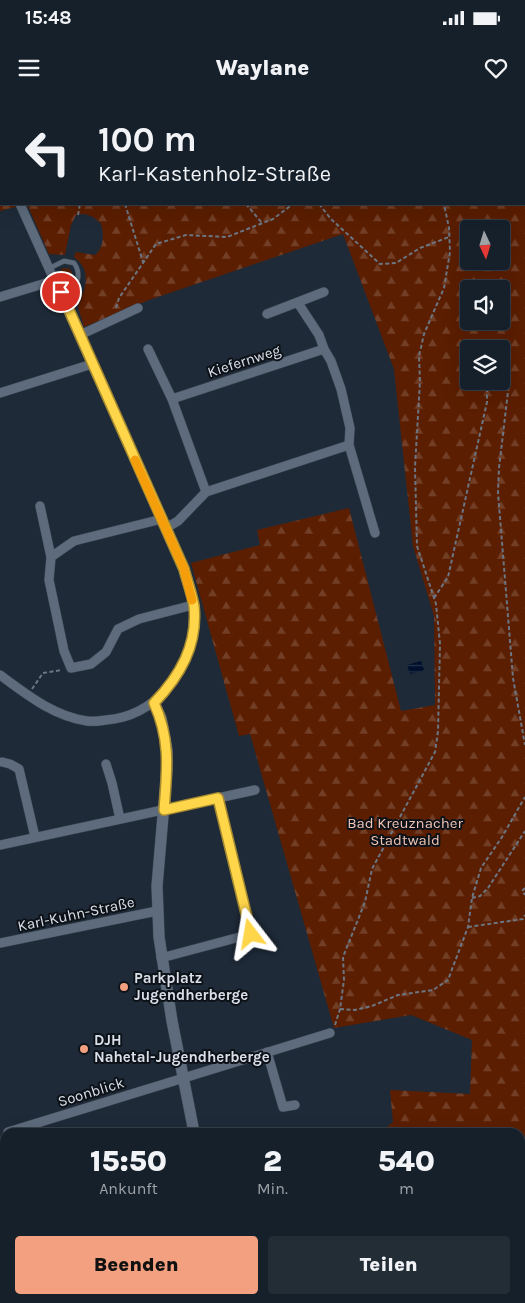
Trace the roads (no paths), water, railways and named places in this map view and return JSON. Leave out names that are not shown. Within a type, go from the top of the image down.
[{"type":"street","points":[[0,675],[27,695],[61,715],[88,722],[117,719],[136,713],[154,703],[169,687],[180,671],[188,654],[194,624],[194,605],[184,569],[56,280],[20,205]]},
{"type":"street","points":[[0,297],[56,280]]},
{"type":"street","points":[[268,314],[324,292]]},
{"type":"street","points":[[298,303],[319,335],[342,389],[350,428],[349,444],[375,533]]},
{"type":"street","points":[[80,335],[138,308]]},
{"type":"street","points":[[148,349],[172,399],[206,492]]},
{"type":"street","name":"Kiefernweg","points":[[172,399],[324,349]]},
{"type":"street","points":[[0,393],[92,364]]},
{"type":"street","points":[[51,557],[74,541],[178,521],[206,492],[349,444]]},
{"type":"street","points":[[40,506],[51,557],[49,580],[64,651],[71,668],[91,664],[106,652],[118,629],[139,619],[194,605]]},
{"type":"street","points":[[154,703],[161,718],[167,750],[157,911],[161,958],[193,1128]]},
{"type":"street","points":[[2,762],[19,769],[35,837]]},
{"type":"street","points":[[106,764],[120,819]]},
{"type":"street","points":[[0,845],[255,790]]},
{"type":"street","points":[[161,958],[251,934],[218,798]]},
{"type":"street","name":"Karl-Kuhn-Straße","points":[[0,943],[157,911]]},
{"type":"street","name":"Soonblick","points":[[22,1128],[330,1033]]},
{"type":"street","points":[[267,1052],[283,1107],[295,1105]]},
{"type":"lane","points":[[50,268],[64,261],[74,263],[78,268],[78,278],[74,291],[66,303]]},
{"type":"water","points":[[421,661],[424,670],[410,674],[407,665]]},
{"type":"place","name":"Parkplatz Jugendherberge","points":[[124,987]]},
{"type":"place","name":"DJH Nahetal-Jugendherberge","points":[[84,1049]]},
{"type":"park label","name":"Bad Kreuznacher Stadtwald","points":[[405,832]]}]
